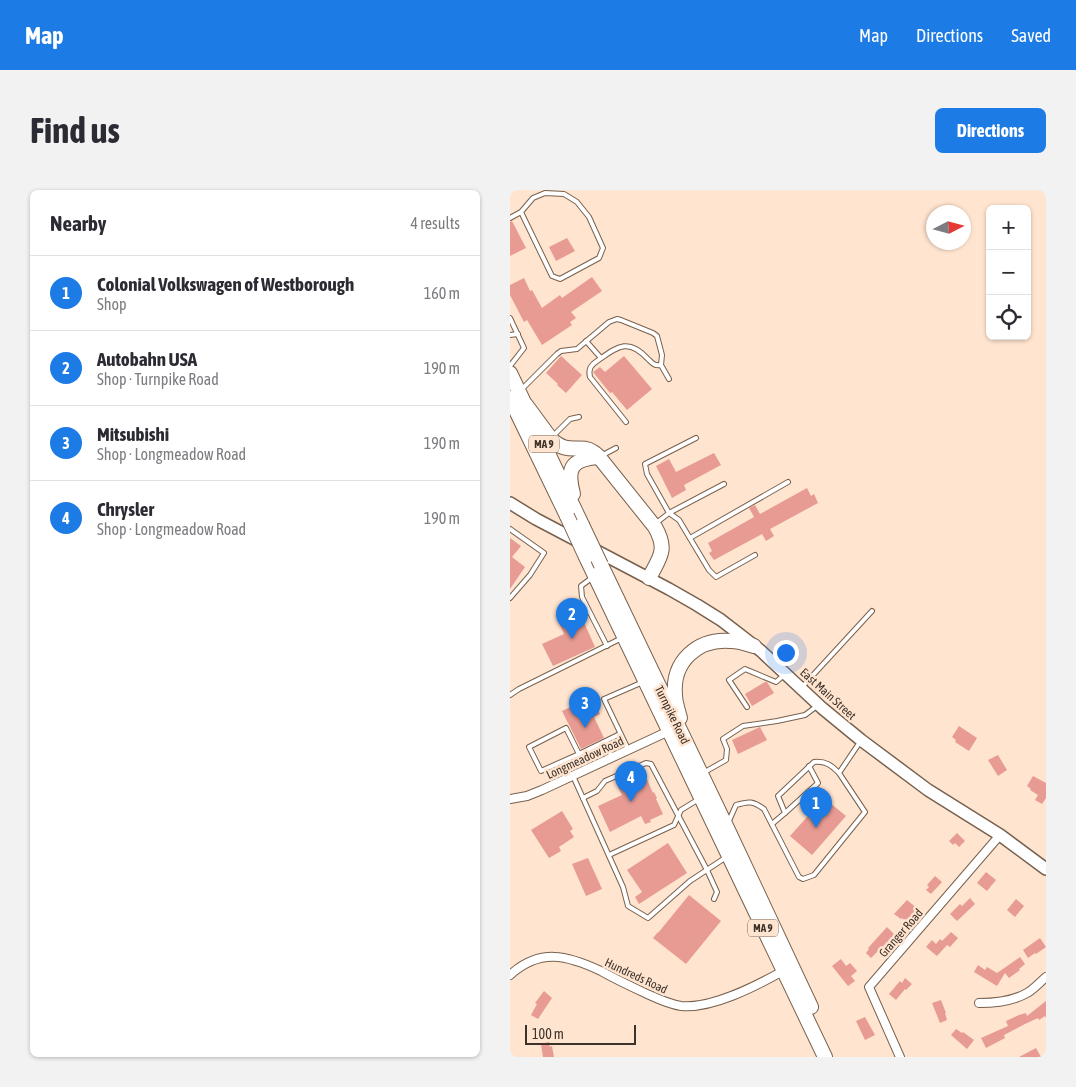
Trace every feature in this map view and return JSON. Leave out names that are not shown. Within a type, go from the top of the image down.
[{"type":"highway","name":"Turnpike Road","points":[[510,373],[514,401],[576,519],[624,637],[825,1057]]},
{"type":"highway","points":[[514,401],[551,439],[562,447],[586,449],[599,457],[653,525],[661,537],[662,545],[659,560],[649,578]]},
{"type":"highway","points":[[576,519],[569,480],[570,473],[580,461],[599,457]]},
{"type":"highway","name":"Turnpike Road","points":[[576,519],[586,557],[598,570],[701,774],[834,1057]]},
{"type":"highway","points":[[684,740],[675,695],[675,683],[678,671],[686,657],[698,647],[712,642],[732,641],[754,646]]},
{"type":"main road","name":"East Main Street","points":[[510,503],[536,519],[698,605],[721,620],[754,646],[861,740],[928,790],[1000,835],[1046,868]]},
{"type":"street","name":"Longmeadow Road","points":[[510,799],[527,796],[542,790],[669,731]]},
{"type":"street","name":"Granger Road","points":[[900,1057],[868,987],[1000,835]]},
{"type":"street","name":"Hundreds Road","points":[[510,976],[524,964],[539,958],[556,956],[588,965],[663,1001],[679,1006],[696,1006],[728,997],[784,971]]},
{"type":"street","points":[[979,1003],[1009,1000],[1027,994],[1046,977]]},
{"type":"lane","points":[[510,218],[521,212],[533,198],[545,193],[564,194],[577,202],[589,217],[603,248],[599,258],[560,278],[552,276],[521,212]]},
{"type":"lane","points":[[510,318],[524,348],[510,366]]},
{"type":"lane","points":[[514,401],[557,354],[561,351],[577,349],[608,322],[617,319],[657,336],[662,355],[661,365],[669,379]]},
{"type":"lane","points":[[510,335],[518,334]]},
{"type":"lane","points":[[586,342],[601,358]]},
{"type":"lane","points":[[626,422],[590,377],[590,368],[601,358],[622,346],[635,348],[653,364],[661,365]]},
{"type":"lane","points":[[551,439],[570,420],[579,417]]},
{"type":"lane","points":[[696,438],[645,464],[647,474],[669,514],[679,520],[708,570],[716,577],[755,555]]},
{"type":"lane","points":[[599,457],[616,448]]},
{"type":"lane","points":[[690,538],[788,482]]},
{"type":"lane","points":[[653,525],[669,514],[724,484]]},
{"type":"lane","points":[[510,529],[544,553],[510,598]]},
{"type":"lane","points":[[598,570],[581,586],[582,597],[607,646]]},
{"type":"lane","points":[[801,688],[872,611]]},
{"type":"lane","points":[[510,695],[624,637]]},
{"type":"lane","points":[[747,707],[729,680],[745,669],[776,682],[785,674]]},
{"type":"lane","points":[[628,750],[604,699],[645,681]]},
{"type":"lane","points":[[701,774],[726,760],[727,749],[723,739],[743,726],[805,715],[819,705]]},
{"type":"lane","points":[[579,754],[566,728],[529,746],[541,771],[579,754],[620,734]]},
{"type":"lane","points":[[839,773],[861,740]]},
{"type":"lane","points":[[604,742],[612,757]]},
{"type":"lane","points":[[727,828],[736,805],[750,802],[757,804],[764,809],[799,877],[803,879],[814,875],[865,812],[831,764],[814,762],[778,796],[786,813]]},
{"type":"lane","points":[[582,798],[597,790],[605,781],[646,763],[651,764],[707,870],[716,892],[714,899]]},
{"type":"lane","points":[[772,824],[818,783],[809,766]]},
{"type":"lane","points":[[573,776],[623,887],[628,906],[648,918],[690,881],[728,856]]},
{"type":"lane","points":[[608,855],[674,825],[681,810],[701,798]]},
{"type":"building","points":[[512,221],[526,248],[510,256],[510,222]]},
{"type":"building","points":[[567,238],[575,251],[556,261],[549,247]]},
{"type":"building","points":[[592,277],[602,291],[571,312],[576,318],[570,322],[572,325],[542,345],[527,320],[524,322],[510,295],[510,285],[524,278],[530,291],[532,290],[542,308],[560,295],[562,298]]},
{"type":"building","points":[[561,356],[582,375],[566,393],[546,373]]},
{"type":"building","points":[[624,356],[652,389],[627,410],[593,372],[600,367],[605,372]]},
{"type":"building","points":[[714,453],[721,465],[684,485],[686,490],[672,498],[656,466],[669,459],[676,472]]},
{"type":"building","points":[[807,488],[811,496],[814,494],[818,503],[770,529],[774,536],[766,541],[762,534],[714,560],[709,553],[712,551],[708,543],[754,517],[749,508],[755,505],[760,514]]},
{"type":"building","points":[[510,538],[521,546],[512,557],[525,567],[510,589]]},
{"type":"building","points":[[578,609],[595,647],[553,666],[542,644],[564,634],[557,618]]},
{"type":"building","points":[[767,682],[774,693],[752,706],[745,694]]},
{"type":"building","points":[[592,697],[600,714],[594,717],[604,738],[581,749],[562,711]]},
{"type":"building","points":[[959,726],[977,738],[969,751],[955,742],[956,740],[952,737]]},
{"type":"building","points":[[760,727],[767,740],[738,754],[732,740]]},
{"type":"building","points":[[998,755],[1007,770],[998,776],[988,760]]},
{"type":"building","points":[[645,775],[663,814],[645,824],[641,816],[610,832],[598,806],[622,795],[618,787]]},
{"type":"building","points":[[1033,776],[1046,783],[1046,798],[1042,804],[1035,800],[1038,795],[1027,786]]},
{"type":"building","points":[[824,798],[846,816],[812,855],[790,836]]},
{"type":"building","points":[[562,811],[573,829],[570,831],[574,837],[559,847],[561,851],[549,858],[531,830]]},
{"type":"building","points":[[957,833],[965,841],[959,847],[949,841]]},
{"type":"building","points":[[668,843],[687,873],[639,904],[635,897],[642,892],[627,870]]},
{"type":"building","points":[[588,858],[602,889],[586,896],[572,864]]},
{"type":"building","points":[[986,872],[996,880],[987,891],[977,883]]},
{"type":"building","points":[[935,876],[942,882],[931,894],[926,890],[929,887],[927,885]]},
{"type":"building","points":[[689,895],[721,921],[686,964],[653,938]]},
{"type":"building","points":[[970,898],[975,904],[957,921],[950,914],[960,904],[962,906]]},
{"type":"building","points":[[1016,899],[1024,906],[1015,917],[1007,910]]},
{"type":"building","points":[[907,900],[918,909],[907,922],[894,914]]},
{"type":"building","points":[[887,927],[895,935],[871,958],[866,953],[868,948]]},
{"type":"building","points":[[951,932],[958,938],[950,947],[947,945],[937,956],[926,947],[932,940],[936,944],[940,939],[942,941]]},
{"type":"building","points":[[1040,938],[1046,947],[1028,958],[1023,950]]},
{"type":"building","points":[[1020,957],[1025,964],[1009,978],[1005,973],[997,986],[974,972],[978,965],[985,970],[987,967],[997,973]]},
{"type":"building","points":[[841,959],[846,966],[850,963],[857,971],[851,976],[855,981],[848,986],[832,966]]},
{"type":"building","points":[[905,978],[912,984],[896,1000],[889,994]]},
{"type":"building","points":[[544,991],[552,998],[538,1019],[531,1015],[537,1004],[535,1003]]},
{"type":"building","points":[[941,1000],[947,1020],[940,1023],[932,1003]]},
{"type":"building","points":[[1046,1001],[1046,1018],[1045,1016],[1039,1020],[1038,1018],[1025,1024],[1004,1035],[1005,1038],[986,1048],[981,1038],[1008,1026],[1006,1021],[1026,1013],[1027,1016]]},
{"type":"building","points":[[865,1017],[875,1035],[865,1040],[856,1021]]},
{"type":"building","points":[[956,1029],[974,1040],[967,1049],[951,1035]]},
{"type":"building","points":[[549,1042],[550,1047],[552,1046],[554,1057],[543,1057],[541,1044]]},
{"type":"building","points":[[1036,1048],[1041,1057],[1019,1057]]},
{"type":"place","name":"Autobahn USA","points":[[572,639]]},
{"type":"place","name":"Mitsubishi","points":[[585,728]]},
{"type":"place","name":"Chrysler","points":[[631,802]]},
{"type":"place","name":"Colonial Volkswagen of Westborough","points":[[816,828]]}]
